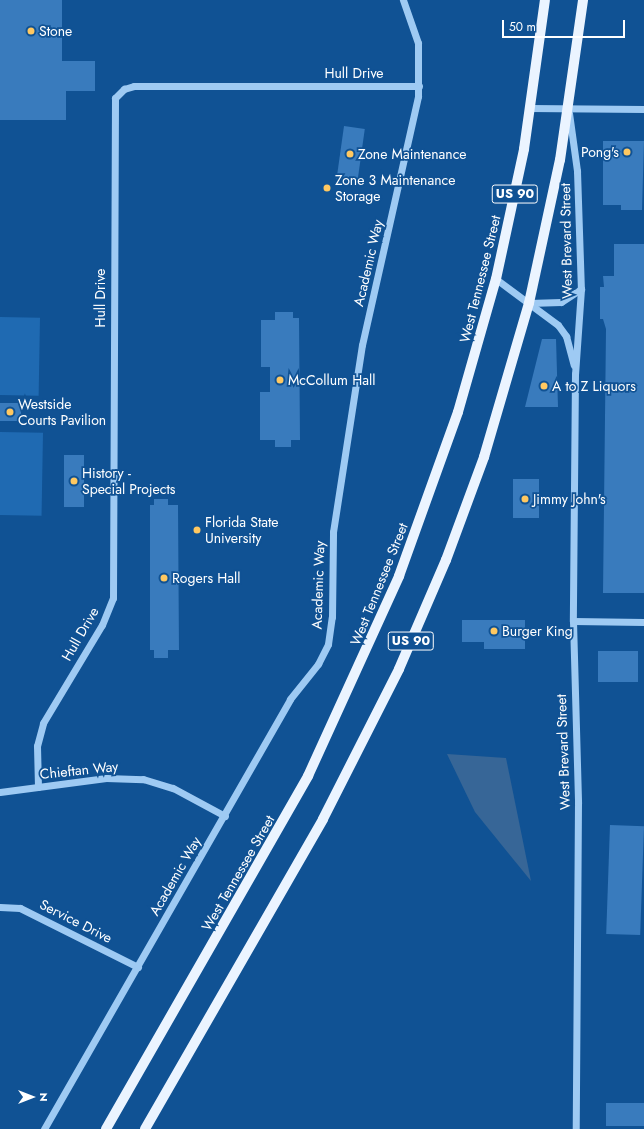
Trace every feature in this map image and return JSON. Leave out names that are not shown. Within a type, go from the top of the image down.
[{"type":"main road","name":"West Tennessee Street","points":[[106,1129],[286,818],[341,708],[428,502],[460,405],[496,279],[530,108],[545,0]]},
{"type":"main road","name":"US 90","points":[[145,1129],[320,826],[399,669],[446,560],[481,464],[529,303],[569,109],[583,0]]},
{"type":"street","name":"Academic Way","points":[[44,1129],[225,816],[290,699],[321,658],[329,638],[333,532],[361,353],[419,86],[418,43],[403,0]]},
{"type":"street","name":"Hull Drive","points":[[38,787],[37,746],[43,723],[102,625],[113,598],[115,98],[124,89],[134,86],[419,86]]},
{"type":"street","points":[[530,108],[644,109]]},
{"type":"street","name":"West Brevard Street","points":[[569,109],[577,171],[581,289],[575,374],[573,621],[578,803],[576,1129]]},
{"type":"street","name":"West Brevard Street","points":[[496,279],[529,303],[566,336],[575,374]]},
{"type":"street","points":[[529,303],[561,302],[581,289]]},
{"type":"street","points":[[573,621],[644,622]]},
{"type":"street","name":"Chieftan Way","points":[[0,792],[106,778],[143,779],[173,788],[225,816]]},
{"type":"street","name":"Service Drive","points":[[0,907],[20,908],[138,967]]},
{"type":"shaded area","points":[[0,317],[40,318],[39,396],[0,395]]},
{"type":"shaded area","points":[[0,432],[43,433],[42,516],[0,515]]},
{"type":"shaded area","points":[[447,754],[506,758],[531,881],[475,812]]},
{"type":"building","name":"Stone","points":[[0,0],[62,0],[62,61],[95,61],[95,91],[66,91],[66,120],[0,120]]},
{"type":"building","name":"Zone Maintenance","points":[[344,126],[365,129],[357,182],[336,179]]},
{"type":"building","points":[[603,141],[644,141],[642,210],[621,210],[621,205],[603,205]]},
{"type":"building","points":[[614,244],[644,244],[644,593],[603,593],[606,329],[603,319],[600,319],[600,287],[604,287],[603,276],[614,276]]},
{"type":"building","name":"McCollum Hall","points":[[275,312],[293,312],[293,318],[299,318],[300,440],[291,440],[291,447],[275,447],[275,440],[260,440],[260,392],[270,392],[270,367],[261,367],[261,320],[275,320]]},
{"type":"building","name":"A to Z Liquors","points":[[542,339],[556,339],[558,407],[525,407]]},
{"type":"building","name":"Westside Courts Pavilion","points":[[0,403],[21,403],[21,421],[0,421]]},
{"type":"building","name":"History - Special Projects","points":[[64,455],[84,455],[84,507],[64,507]]},
{"type":"building","name":"Jimmy John's","points":[[513,479],[539,479],[539,518],[513,518]]},
{"type":"building","name":"Rogers Hall","points":[[154,499],[168,499],[168,505],[178,505],[179,650],[168,650],[168,658],[154,658],[154,650],[150,650],[150,505],[154,505]]},
{"type":"building","name":"Burger King","points":[[462,620],[525,620],[525,649],[484,649],[484,642],[462,642]]},
{"type":"building","points":[[598,651],[638,651],[638,682],[598,682]]},
{"type":"building","points":[[610,825],[644,826],[640,935],[606,934]]},
{"type":"building","points":[[606,1103],[644,1103],[644,1126],[606,1126]]},
{"type":"place","name":"Stone","points":[[31,31]]},
{"type":"place","name":"Pong's","points":[[627,152]]},
{"type":"place","name":"Zone Maintenance","points":[[350,154]]},
{"type":"place","name":"Zone 3 Maintenance Storage","points":[[327,188]]},
{"type":"place","name":"McCollum Hall","points":[[280,380]]},
{"type":"place","name":"A to Z Liquors","points":[[544,386]]},
{"type":"place","name":"Westside Courts Pavilion","points":[[10,412]]},
{"type":"place","name":"History - Special Projects","points":[[74,481]]},
{"type":"place","name":"Jimmy John's","points":[[525,499]]},
{"type":"place","name":"Florida State University","points":[[197,530]]},
{"type":"place","name":"Rogers Hall","points":[[164,578]]},
{"type":"place","name":"Burger King","points":[[494,631]]}]
